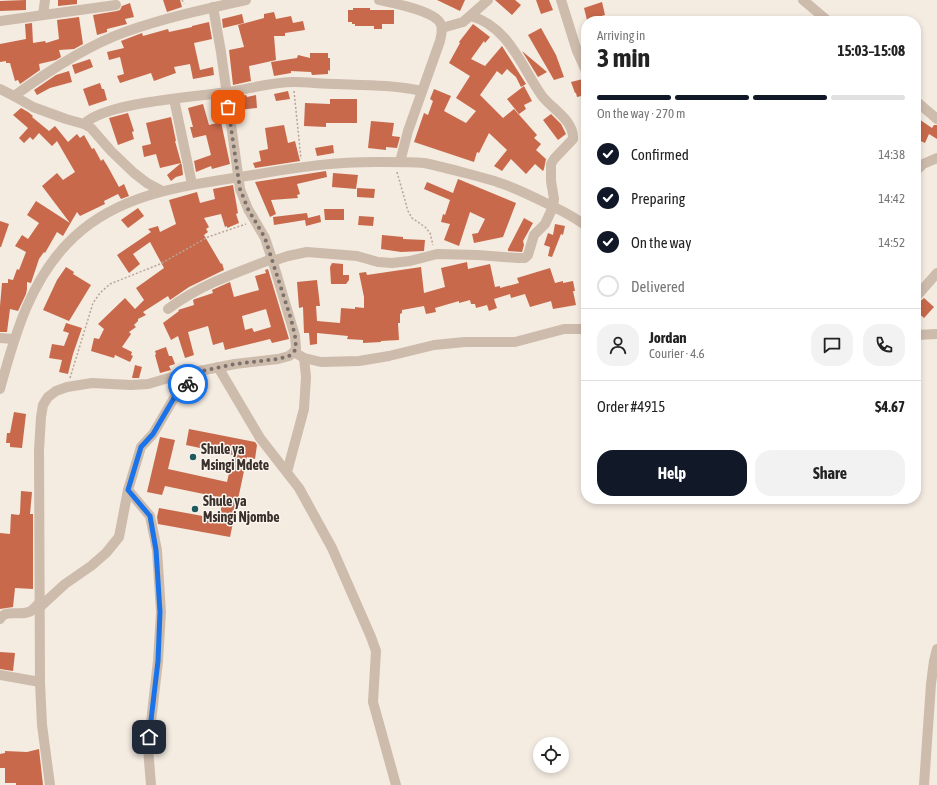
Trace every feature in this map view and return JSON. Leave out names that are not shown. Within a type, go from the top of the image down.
[{"type":"street","points":[[43,15],[45,0]]},
{"type":"street","points":[[14,96],[59,65],[124,32],[187,13],[246,0]]},
{"type":"street","points":[[379,0],[404,3],[434,17],[440,22],[442,28],[440,41],[397,162]]},
{"type":"street","points":[[442,28],[457,24],[471,16],[488,0]]},
{"type":"street","points":[[561,0],[581,60]]},
{"type":"street","points":[[802,0],[822,16]]},
{"type":"street","points":[[0,21],[116,5]]},
{"type":"street","points":[[50,785],[42,725],[40,682],[41,603],[39,450],[43,405],[48,397],[68,387],[92,383],[131,385],[148,384],[179,375],[218,367],[278,359],[289,356],[296,348],[295,336],[273,260],[265,238],[243,198],[213,7]]},
{"type":"street","points":[[168,309],[185,296],[235,272],[273,260],[307,252],[357,256],[378,262],[392,263],[410,261],[436,254],[525,258],[529,254],[534,235],[545,224],[553,207],[554,199],[551,180],[551,164],[573,139],[572,130],[562,115],[543,96],[526,67],[510,45],[490,24],[471,16]]},
{"type":"street","points":[[84,124],[93,117],[114,110],[146,103],[293,82],[397,87],[422,91]]},
{"type":"street","points":[[2,93],[14,96],[42,110],[84,124],[91,128],[111,151],[134,173],[162,191]]},
{"type":"street","points":[[174,99],[192,184]]},
{"type":"street","points":[[921,106],[937,120]]},
{"type":"street","points":[[921,166],[936,160]]},
{"type":"street","points":[[0,389],[14,339],[30,299],[42,274],[59,253],[74,237],[109,212],[139,198],[162,191],[192,184],[341,162],[397,162],[430,165],[500,182],[581,222]]},
{"type":"street","points":[[921,291],[937,273]]},
{"type":"street","points":[[294,352],[304,358],[327,362],[359,361],[389,356],[434,345],[465,342],[514,342],[559,330],[581,329]]},
{"type":"street","points":[[921,335],[937,334]]},
{"type":"street","points":[[0,338],[14,339]]},
{"type":"street","points":[[287,472],[304,409],[306,377],[304,358]]},
{"type":"street","points":[[218,367],[260,438],[299,488],[332,548],[376,651],[373,702],[396,785]]},
{"type":"street","points":[[0,619],[7,613],[23,613],[31,611],[65,584],[92,566],[106,553],[119,537],[128,490],[141,447],[153,434],[174,398],[202,371]]},
{"type":"street","points":[[128,490],[150,516],[157,557],[160,612],[158,661],[148,748],[151,785]]},
{"type":"street","points":[[924,785],[931,684],[937,649]]},
{"type":"street","points":[[0,675],[40,682]]},
{"type":"path","points":[[293,82],[302,167]]},
{"type":"path","points":[[397,162],[408,211],[412,218],[425,227],[430,233],[436,254]]},
{"type":"path","points":[[68,387],[90,310],[100,293],[110,284],[160,264],[208,238],[255,221]]},
{"type":"building","points":[[26,0],[26,10],[0,11],[0,1]]},
{"type":"building","points":[[58,0],[77,0],[77,4],[58,6]]},
{"type":"building","points":[[163,0],[180,0],[182,7],[167,12]]},
{"type":"building","points":[[437,0],[465,0],[460,11]]},
{"type":"building","points":[[495,0],[515,0],[521,5],[512,15]]},
{"type":"building","points":[[536,0],[549,0],[553,10],[541,14]]},
{"type":"building","points":[[602,2],[605,15],[586,16],[584,8]]},
{"type":"building","points":[[130,3],[134,17],[125,19],[127,24],[107,29],[107,32],[97,35],[93,15],[117,11],[120,10],[122,6]]},
{"type":"building","points":[[353,8],[394,10],[394,24],[382,24],[382,29],[374,29],[374,26],[355,26],[352,22],[348,22],[348,10],[353,10]]},
{"type":"building","points":[[274,12],[276,19],[291,16],[293,23],[303,21],[305,30],[285,33],[285,36],[274,36],[276,60],[249,66],[251,81],[233,85],[229,50],[244,47],[238,25],[264,18],[264,14]]},
{"type":"building","points":[[242,14],[244,23],[223,28],[222,19]]},
{"type":"building","points":[[79,17],[83,44],[74,49],[59,50],[61,57],[56,60],[39,64],[40,70],[20,84],[18,80],[15,81],[10,63],[6,63],[6,61],[0,62],[0,44],[26,39],[25,24],[32,23],[33,43],[45,41],[46,43],[59,39],[57,20]]},
{"type":"building","points":[[209,22],[212,39],[194,43],[200,70],[213,67],[214,75],[193,79],[190,64],[174,67],[176,73],[154,81],[151,73],[120,83],[117,76],[124,74],[120,57],[109,60],[107,52],[124,48],[121,41],[142,33],[143,36],[168,29],[169,32]]},
{"type":"building","points":[[473,24],[490,37],[485,43],[484,41],[471,59],[485,66],[502,46],[526,84],[521,87],[516,77],[507,69],[502,75],[497,71],[480,95],[503,118],[514,109],[537,135],[534,138],[541,144],[536,150],[546,159],[543,171],[535,164],[526,174],[511,159],[502,171],[494,166],[507,150],[489,133],[479,153],[477,152],[474,162],[414,142],[424,113],[428,115],[433,101],[430,99],[434,89],[451,96],[444,111],[466,123],[476,111],[456,98],[470,76],[449,63],[460,43],[459,42]]},
{"type":"building","points":[[541,28],[556,55],[564,77],[554,80],[528,35]]},
{"type":"building","points":[[522,51],[547,72],[538,77]]},
{"type":"building","points":[[310,53],[328,53],[328,58],[330,58],[330,71],[328,70],[328,74],[312,75],[311,72],[291,71],[291,73],[274,76],[271,62],[297,58],[298,55],[310,58]]},
{"type":"building","points":[[90,59],[93,67],[75,74],[72,65]]},
{"type":"building","points":[[69,71],[72,82],[50,88],[37,95],[34,90],[56,75]]},
{"type":"building","points":[[581,80],[581,96],[577,97],[571,82]]},
{"type":"building","points":[[100,83],[102,89],[104,89],[107,100],[89,106],[83,89]]},
{"type":"building","points":[[524,86],[532,101],[524,105],[526,109],[519,114],[507,99]]},
{"type":"building","points":[[288,91],[290,99],[276,101],[274,94]]},
{"type":"building","points":[[246,95],[247,97],[256,95],[257,108],[239,110],[238,97]]},
{"type":"building","points":[[330,99],[357,99],[357,123],[326,123],[326,127],[304,126],[305,103],[330,104]]},
{"type":"building","points":[[203,104],[209,125],[221,122],[230,164],[212,169],[211,166],[196,172],[194,161],[211,155],[206,135],[193,138],[190,127],[193,127],[188,108]]},
{"type":"building","points":[[21,108],[33,116],[32,117],[49,131],[55,126],[68,142],[77,134],[80,138],[84,135],[92,149],[94,148],[101,161],[103,159],[119,187],[124,184],[129,196],[121,199],[118,194],[104,201],[105,204],[80,216],[77,212],[63,236],[57,232],[45,253],[44,252],[39,259],[31,283],[27,282],[26,294],[18,311],[10,309],[7,332],[0,332],[2,283],[8,283],[8,279],[13,280],[17,269],[19,270],[26,252],[15,246],[22,235],[28,239],[39,223],[27,215],[36,201],[70,223],[42,186],[57,173],[63,180],[75,172],[57,141],[52,146],[39,133],[33,140],[30,137],[24,143],[19,138],[28,128],[13,115]]},
{"type":"building","points":[[128,113],[134,131],[132,132],[134,139],[118,145],[109,118]]},
{"type":"building","points":[[551,114],[561,124],[566,134],[558,140],[543,120]]},
{"type":"building","points":[[171,117],[175,141],[182,166],[183,175],[176,177],[171,181],[167,175],[181,163],[160,168],[156,154],[144,157],[142,146],[151,144],[146,123]]},
{"type":"building","points":[[921,120],[932,128],[934,125],[937,125],[937,139],[929,134],[925,143],[921,141]]},
{"type":"building","points":[[371,121],[394,123],[392,136],[400,137],[397,148],[386,147],[386,150],[368,148]]},
{"type":"building","points":[[284,125],[288,143],[295,141],[300,161],[255,168],[253,163],[261,161],[259,151],[268,149],[265,128]]},
{"type":"building","points":[[333,145],[334,153],[317,156],[315,148]]},
{"type":"building","points":[[326,171],[327,177],[297,184],[300,194],[297,195],[298,198],[271,200],[276,214],[270,217],[255,182]]},
{"type":"building","points":[[333,173],[358,175],[356,189],[332,187]]},
{"type":"building","points":[[458,179],[516,203],[503,237],[474,243],[472,234],[478,233],[485,219],[470,212],[459,246],[444,240],[450,224],[441,222],[450,200],[424,189],[427,182],[453,193]]},
{"type":"building","points":[[233,185],[238,213],[236,214],[239,223],[227,228],[227,226],[225,227],[221,214],[204,218],[209,227],[206,229],[208,232],[204,235],[221,264],[222,263],[224,270],[189,287],[170,300],[168,296],[143,312],[146,315],[138,319],[134,325],[136,327],[129,332],[131,334],[122,347],[132,352],[131,355],[133,356],[130,362],[115,355],[114,358],[91,351],[94,338],[99,339],[104,329],[98,324],[125,298],[135,309],[144,300],[136,288],[164,268],[150,242],[133,254],[140,264],[129,273],[117,255],[151,232],[148,229],[158,226],[160,232],[176,224],[169,200],[197,192],[200,203],[215,199],[213,189]]},
{"type":"building","points":[[357,188],[375,189],[374,198],[357,197]]},
{"type":"building","points":[[138,208],[144,216],[128,228],[121,220]]},
{"type":"building","points":[[324,209],[344,209],[344,220],[325,220]]},
{"type":"building","points":[[307,213],[308,218],[320,215],[321,222],[306,226],[305,220],[274,225],[273,217]]},
{"type":"building","points":[[359,216],[374,217],[373,226],[358,225]]},
{"type":"building","points":[[524,218],[533,223],[523,241],[524,245],[522,252],[508,251],[508,249]]},
{"type":"building","points":[[0,221],[9,224],[1,247],[0,247]]},
{"type":"building","points":[[555,224],[565,226],[563,235],[561,234],[552,257],[548,256],[550,247],[544,245],[548,233],[553,235]]},
{"type":"building","points":[[382,235],[403,237],[403,239],[425,240],[424,251],[401,252],[381,249]]},
{"type":"building","points":[[467,262],[468,269],[490,264],[495,287],[500,286],[500,288],[519,283],[517,278],[550,268],[555,283],[573,281],[575,291],[573,291],[576,305],[553,309],[551,301],[530,307],[525,294],[511,298],[510,294],[494,299],[497,308],[489,311],[487,305],[476,308],[475,304],[471,304],[470,300],[459,303],[459,301],[435,308],[436,312],[426,314],[424,306],[402,310],[402,313],[400,314],[400,323],[398,323],[399,340],[363,343],[363,340],[347,339],[348,336],[317,333],[317,344],[310,345],[309,333],[304,333],[303,307],[299,308],[297,282],[317,280],[320,306],[316,306],[317,321],[340,323],[341,308],[364,308],[364,297],[359,273],[366,272],[367,275],[421,267],[424,293],[445,287],[441,268]]},
{"type":"building","points":[[332,263],[343,264],[343,275],[349,275],[349,280],[346,284],[331,284],[330,267]]},
{"type":"building","points":[[66,267],[74,272],[73,274],[91,285],[69,321],[43,310],[57,280]]},
{"type":"building","points":[[268,269],[289,339],[272,343],[270,339],[225,350],[223,342],[213,345],[208,326],[188,332],[194,355],[185,358],[178,336],[171,340],[163,323],[179,311],[178,310],[194,305],[193,300],[213,293],[212,290],[230,282],[234,297],[259,290],[255,276],[266,273],[265,270]],"holes":[[[266,309],[271,327],[254,332],[252,328],[245,330],[242,316]]]},
{"type":"building","points":[[924,298],[934,307],[924,318],[921,315],[921,301]]},
{"type":"building","points":[[66,323],[82,328],[68,374],[59,372],[62,360],[49,358],[52,344],[64,346],[69,333],[63,331]]},
{"type":"building","points":[[166,347],[169,356],[172,356],[175,364],[169,366],[171,370],[160,373],[155,351]]},
{"type":"building","points":[[135,365],[142,367],[139,378],[132,378]]},
{"type":"building","points":[[14,412],[26,414],[22,448],[10,447],[10,443],[6,443],[7,433],[10,433]]},
{"type":"building","points":[[189,429],[255,442],[257,445],[255,459],[247,457],[230,537],[158,524],[157,517],[159,508],[219,519],[223,498],[165,486],[162,495],[147,492],[160,437],[175,440],[168,469],[227,482],[233,455],[186,445]]},
{"type":"building","points":[[21,491],[32,492],[30,514],[33,514],[33,589],[15,588],[13,607],[0,609],[0,533],[10,534],[11,514],[19,515],[20,513]]},
{"type":"building","points":[[0,652],[15,653],[13,671],[0,669]]},
{"type":"building","points":[[39,749],[43,785],[16,785],[16,783],[5,783],[5,768],[0,768],[0,754],[5,753],[5,751],[27,752]]},
{"type":"way so far","points":[[188,384],[202,371],[235,364],[263,362],[278,359],[289,356],[296,348],[291,319],[265,238],[248,209],[240,189],[228,107]]},
{"type":"place","name":"Shule ya Msingi Mdete","points":[[193,457]]},
{"type":"place","name":"Shule ya Msingi Njombe","points":[[195,509]]},
{"type":"route","points":[[149,737],[158,661],[160,612],[159,585],[156,550],[150,516],[128,490],[141,447],[153,434],[174,398],[188,384]]}]
